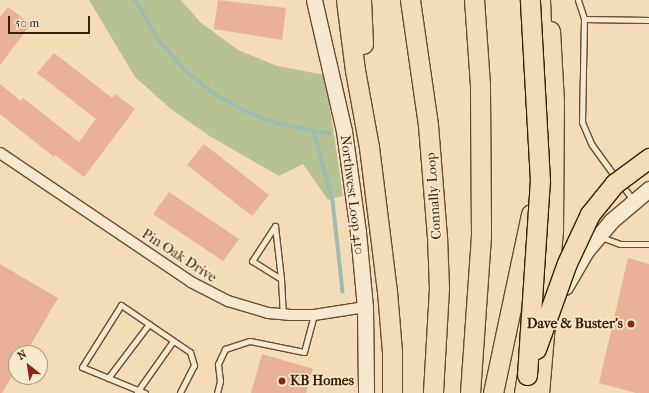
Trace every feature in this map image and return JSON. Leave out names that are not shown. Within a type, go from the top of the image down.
[{"type":"highway","points":[[346,0],[355,70],[369,147],[389,310],[392,393]]},
{"type":"highway","points":[[361,0],[369,147]]},
{"type":"highway","points":[[470,393],[482,234],[480,86],[474,0]]},
{"type":"highway","points":[[525,384],[540,181],[530,0]]},
{"type":"highway","points":[[493,393],[536,187],[541,115],[540,0]]},
{"type":"highway","points":[[540,393],[553,231],[554,102],[548,0]]},
{"type":"highway","name":"Connally Loop","points":[[410,3],[428,125],[437,236],[439,288],[433,393]]},
{"type":"highway","points":[[525,384],[566,263],[590,214],[614,184],[649,158]]},
{"type":"main road","name":"Northwest Loop 410","points":[[314,0],[344,131],[358,232],[365,307],[366,393]]},
{"type":"main road","points":[[540,393],[550,329],[565,286],[586,251],[598,236],[633,200],[649,189]]},
{"type":"street","name":"Pin Oak Drive","points":[[0,153],[209,292],[247,308],[283,314],[314,315],[365,307]]},
{"type":"lane","points":[[578,0],[584,19],[582,122],[592,145],[633,200]]},
{"type":"lane","points":[[584,19],[649,20]]},
{"type":"lane","points":[[281,279],[252,261],[275,226],[281,279],[283,314]]},
{"type":"lane","points":[[598,236],[620,244],[649,244]]},
{"type":"lane","points":[[145,393],[137,391],[82,367],[121,305],[190,352],[194,365],[180,393]]},
{"type":"lane","points":[[217,393],[220,381],[218,364],[226,349],[250,341],[304,352],[314,315]]},
{"type":"lane","points":[[108,378],[149,324]]},
{"type":"lane","points":[[137,391],[173,341]]},
{"type":"green space","points":[[89,0],[181,0],[200,22],[238,50],[277,66],[325,75],[343,196],[328,200],[303,164],[279,176],[208,135],[171,109],[135,77]]},
{"type":"building","points":[[218,0],[286,8],[282,40],[214,29]]},
{"type":"building","points":[[8,7],[31,24],[0,65],[0,17]]},
{"type":"building","points":[[54,53],[112,98],[115,94],[135,109],[84,177],[55,155],[54,157],[0,114],[0,84],[21,101],[23,98],[79,142],[96,119],[37,73]]},
{"type":"building","points":[[204,144],[269,195],[252,216],[187,165]]},
{"type":"building","points":[[169,192],[239,239],[223,261],[153,214]]},
{"type":"building","name":"Dave & Buster's","points":[[628,258],[649,264],[649,393],[636,393],[599,383]]},
{"type":"building","points":[[0,264],[58,298],[31,345],[8,345],[8,383],[2,393],[0,393]]},
{"type":"building","name":"KB Homes","points":[[262,354],[313,369],[306,393],[251,393]]},
{"type":"waterway","points":[[135,0],[161,43],[189,74],[220,97],[245,111],[277,123],[330,134]]},
{"type":"waterway","points":[[314,131],[333,201],[343,291]]},
{"type":"place","name":"Dave & Buster's","points":[[631,324]]},
{"type":"place","name":"KB Homes","points":[[282,381]]}]
